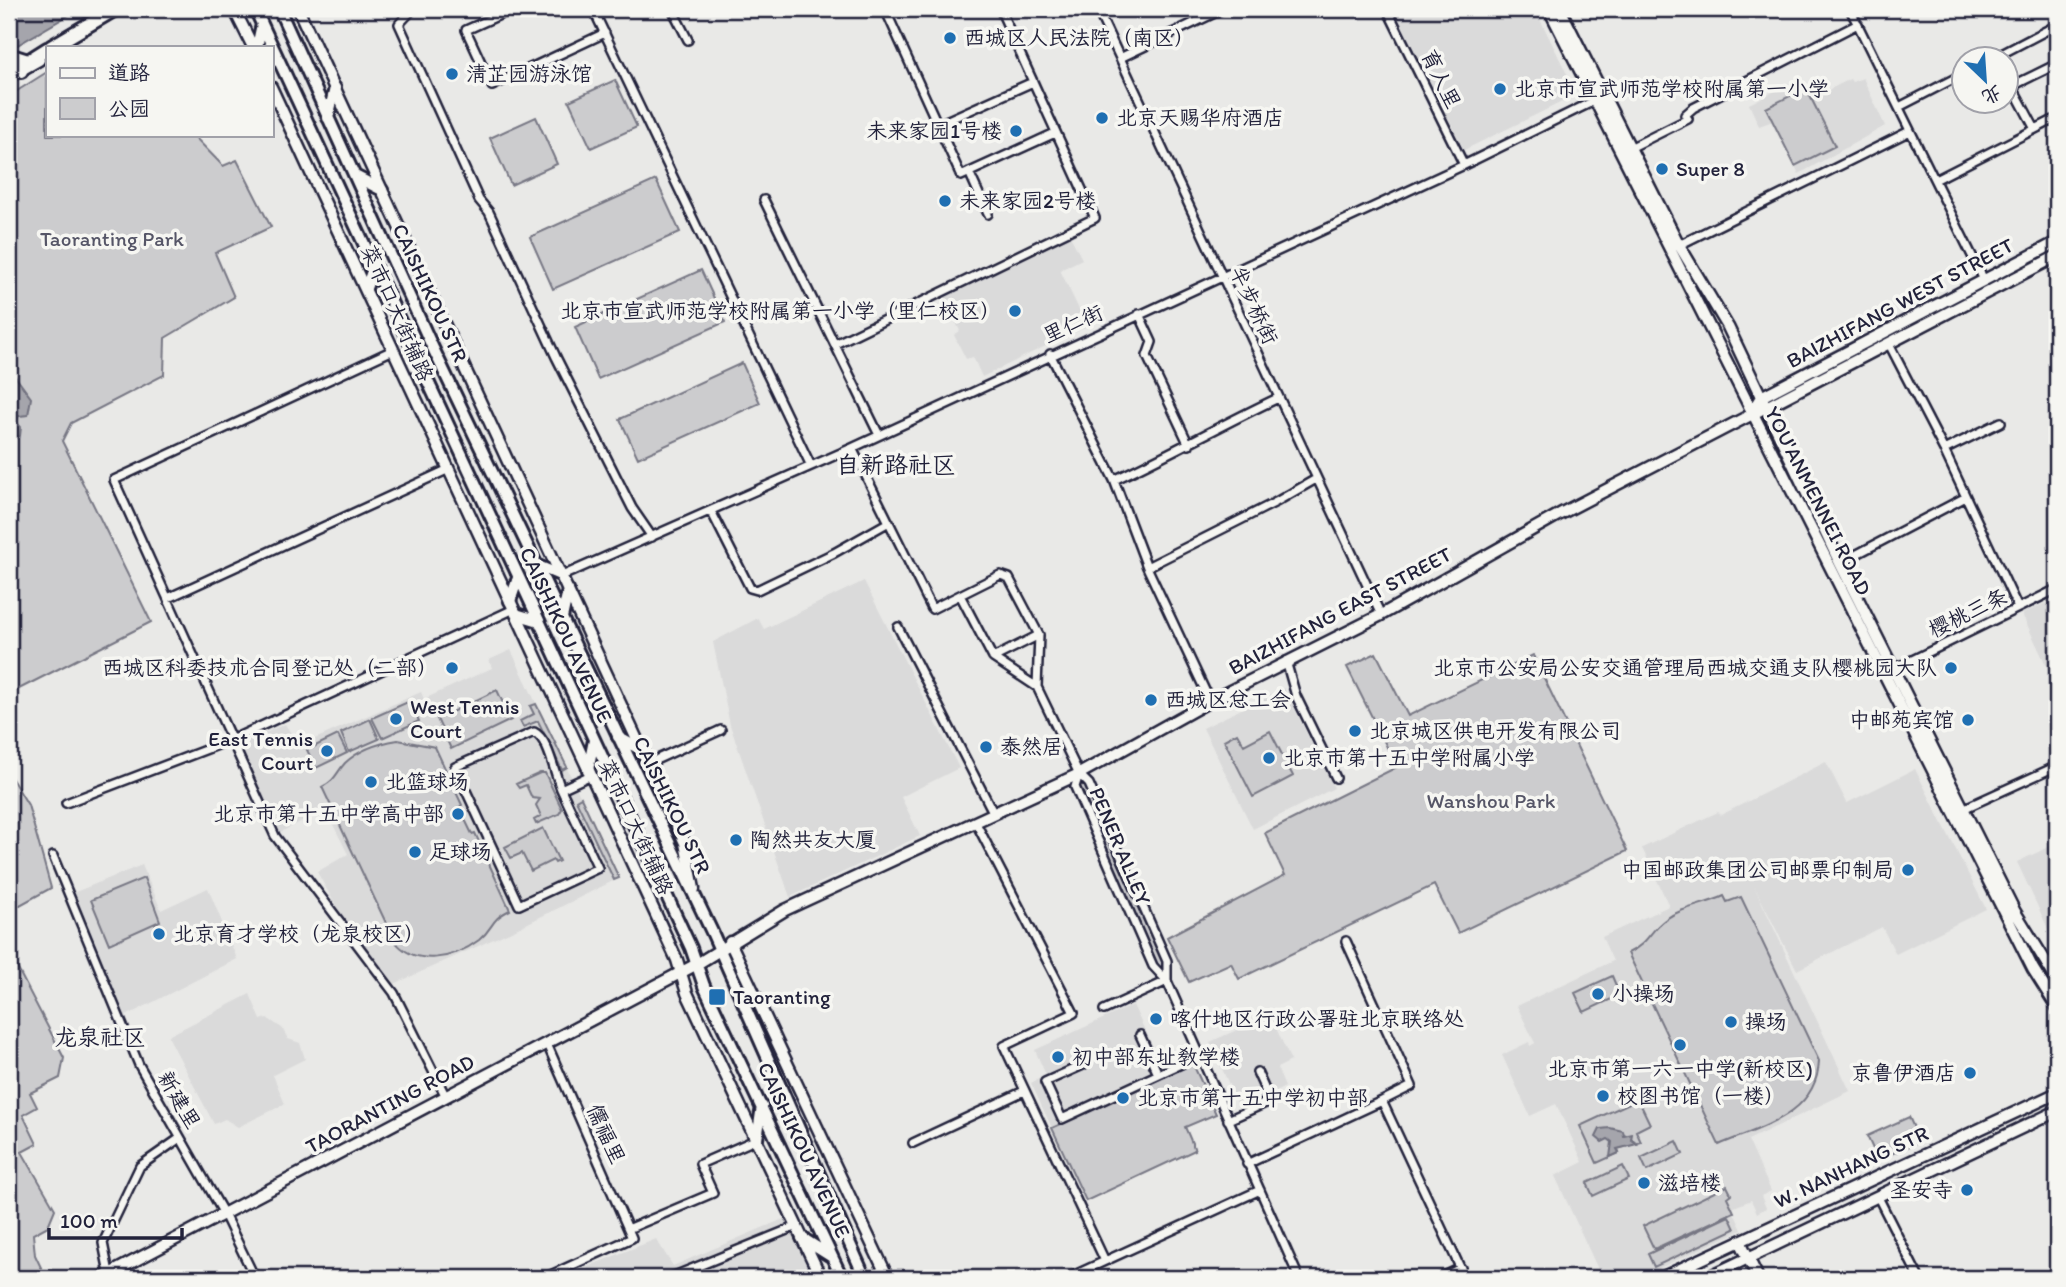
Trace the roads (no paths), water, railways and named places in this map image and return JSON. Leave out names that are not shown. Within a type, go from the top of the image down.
[{"type":"highway","points":[[52,46],[115,9]]},
{"type":"highway","points":[[12,62],[28,61],[46,50]]},
{"type":"main road","points":[[62,46],[124,9]]},
{"type":"main road","points":[[234,9],[254,46]]},
{"type":"main road","name":"CAISHIKOU AVENUE","points":[[255,9],[272,46]]},
{"type":"main road","name":"CAISHIKOU STR","points":[[279,9],[536,565],[695,896],[865,1278]]},
{"type":"main road","points":[[298,9],[685,843],[695,896]]},
{"type":"main road","name":"YOU'ANMENNEI ROAD","points":[[1549,9],[1751,412],[2031,942],[2057,980]]},
{"type":"main road","name":"YOU'ANMENNEI ROAD","points":[[1560,9],[1679,245],[1728,327],[1889,672]]},
{"type":"main road","points":[[255,46],[262,24]]},
{"type":"main road","name":"CAISHIKOU AVENUE","points":[[273,48],[697,964],[704,986],[842,1278]]},
{"type":"main road","points":[[9,77],[12,62],[46,55]]},
{"type":"main road","points":[[328,118],[335,88]]},
{"type":"main road","name":"菜市口大街辅路","points":[[273,91],[683,972],[687,993],[821,1278]]},
{"type":"main road","points":[[355,176],[382,190]]},
{"type":"main road","name":"BAIZHIFANG WEST STREET","points":[[1761,397],[2057,242]]},
{"type":"main road","name":"BAIZHIFANG WEST STREET","points":[[1751,412],[1767,408],[2057,256]]},
{"type":"main road","points":[[366,288],[374,266]]},
{"type":"main road","points":[[1751,412],[1761,397]]},
{"type":"main road","name":"BAIZHIFANG EAST STREET","points":[[697,964],[785,910],[1079,774],[1210,701],[1381,615],[1503,544],[1751,412]]},
{"type":"main road","points":[[536,565],[562,576]]},
{"type":"main road","points":[[518,578],[514,608],[538,621]]},
{"type":"main road","points":[[562,618],[568,590]]},
{"type":"main road","points":[[618,737],[643,751]]},
{"type":"main road","points":[[589,773],[594,740]]},
{"type":"main road","name":"YOU'ANMENNEI ROAD","points":[[1960,810],[2033,970],[2057,1007]]},
{"type":"main road","points":[[730,942],[887,1278]]},
{"type":"main road","name":"TAORANTING ROAD","points":[[107,1277],[697,964]]},
{"type":"main road","name":"W. NANHANG STR","points":[[1661,1278],[2057,1093]]},
{"type":"main road","points":[[757,1139],[762,1106]]},
{"type":"main road","points":[[1706,1278],[2057,1111]]},
{"type":"main road","points":[[802,1238],[833,1258]]},
{"type":"main road","points":[[1740,1241],[1758,1278]]},
{"type":"street","points":[[414,9],[399,24],[479,200],[489,212],[556,357],[632,508],[652,537]]},
{"type":"street","points":[[513,9],[466,30],[492,86],[605,33]]},
{"type":"street","points":[[593,9],[811,467]]},
{"type":"street","points":[[672,9],[688,40]]},
{"type":"street","points":[[885,9],[961,176],[1055,133]]},
{"type":"street","points":[[835,344],[1095,218],[1000,9]]},
{"type":"street","name":"半步桥街","points":[[1097,9],[1381,615]]},
{"type":"street","points":[[1120,58],[1223,9]]},
{"type":"street","name":"育人里","points":[[1387,9],[1464,165]]},
{"type":"street","points":[[1850,9],[1984,280]]},
{"type":"street","points":[[1630,148],[1688,119],[1685,115],[1693,107],[1858,24]]},
{"type":"street","points":[[2017,46],[2057,25]]},
{"type":"street","points":[[2035,129],[2012,86],[2057,64]]},
{"type":"street","points":[[1899,107],[1951,80]]},
{"type":"street","points":[[937,125],[1032,82]]},
{"type":"street","name":"里仁街","points":[[562,576],[811,467],[1464,165],[1596,100]]},
{"type":"street","points":[[1935,180],[2057,118]]},
{"type":"street","points":[[1679,245],[1910,131]]},
{"type":"street","points":[[969,172],[988,214]]},
{"type":"street","points":[[764,200],[879,435]]},
{"type":"street","points":[[1139,314],[1152,342],[1147,356],[1189,445]]},
{"type":"street","points":[[1889,344],[1944,450],[2018,608]]},
{"type":"street","points":[[393,350],[114,480],[275,835],[394,993],[446,1097]]},
{"type":"street","points":[[1051,354],[1114,480],[1147,567],[1210,701]]},
{"type":"street","points":[[1114,480],[1189,445],[1215,428],[1278,398]]},
{"type":"street","points":[[1944,450],[2001,422]]},
{"type":"street","points":[[852,448],[932,609],[1000,575],[1005,576],[1039,635],[1037,687],[1079,774]]},
{"type":"street","points":[[168,598],[449,469]]},
{"type":"street","points":[[1147,567],[1316,479]]},
{"type":"street","points":[[1840,563],[1966,497]]},
{"type":"street","points":[[710,511],[754,590],[834,553],[889,523]]},
{"type":"street","name":"樱桃三条","points":[[1889,672],[2057,589]]},
{"type":"street","points":[[960,595],[993,658],[1037,687]]},
{"type":"street","points":[[66,803],[231,740],[514,608]]},
{"type":"street","points":[[898,627],[994,814]]},
{"type":"street","points":[[993,658],[1039,635]]},
{"type":"street","points":[[1286,662],[1296,696],[1336,778]]},
{"type":"street","points":[[649,764],[721,730]]},
{"type":"street","points":[[534,732],[546,742],[550,765],[561,789],[598,868],[519,905],[455,766],[534,732]]},
{"type":"street","points":[[1960,810],[2057,766]]},
{"type":"street","points":[[561,789],[589,773]]},
{"type":"street","name":"PENER ALLEY","points":[[1167,982],[1167,961],[1089,784],[1079,774],[1075,788],[1153,966],[1167,982],[1299,1278]]},
{"type":"street","points":[[976,823],[1074,1013],[1004,1046],[1105,1261]]},
{"type":"street","name":"新建里","points":[[52,856],[139,1065],[224,1214],[255,1278]]},
{"type":"street","points":[[1247,1164],[1412,1086],[1346,941]]},
{"type":"street","points":[[1104,1010],[1167,982]]},
{"type":"street","points":[[1140,1035],[1158,1074]]},
{"type":"street","name":"儒福里","points":[[547,1044],[632,1238],[564,1274]]},
{"type":"street","points":[[1083,1065],[1045,1083],[1062,1119],[1200,1055]]},
{"type":"street","points":[[1228,1120],[1270,1101],[1257,1072]]},
{"type":"street","points":[[913,1143],[1024,1091]]},
{"type":"street","points":[[1382,1101],[1465,1278]]},
{"type":"street","points":[[107,1277],[103,1243],[140,1166],[180,1138]]},
{"type":"street","points":[[628,1229],[713,1192],[700,1164],[757,1139]]},
{"type":"street","points":[[1068,1278],[1078,1276],[1259,1190]]},
{"type":"street","points":[[1878,1197],[1919,1278]]},
{"type":"street","points":[[670,1278],[797,1226]]},
{"type":"street","points":[[1440,1278],[1461,1268]]},
{"type":"street","points":[[544,1278],[564,1274]]},
{"type":"place","name":"西城区人民法院（南区）","points":[[950,38]]},
{"type":"place","name":"清芷园游泳馆","points":[[452,74]]},
{"type":"place","name":"北京市宣武师范学校附属第一小学","points":[[1500,89]]},
{"type":"place","name":"北京天赐华府酒店","points":[[1102,118]]},
{"type":"place","name":"未来家园1号楼","points":[[1016,131]]},
{"type":"place","name":"Super 8","points":[[1662,169]]},
{"type":"place","name":"未来家园2号楼","points":[[945,201]]},
{"type":"place","name":"北京市宣武师范学校附属第一小学（里仁校区）","points":[[1015,311]]},
{"type":"place","name":"西城区科委技术合同登记处（二部）","points":[[452,668]]},
{"type":"place","name":"北京市公安局公安交通管理局西城交通支队樱桃园大队","points":[[1951,668]]},
{"type":"place","name":"西城区总工会","points":[[1151,700]]},
{"type":"place","name":"West Tennis Court","points":[[396,719]]},
{"type":"place","name":"中邮苑宾馆","points":[[1968,720]]},
{"type":"place","name":"北京城区供电开发有限公司","points":[[1355,731]]},
{"type":"place","name":"泰然居","points":[[986,747]]},
{"type":"place","name":"East Tennis Court","points":[[327,751]]},
{"type":"place","name":"北京市第十五中学附属小学","points":[[1269,758]]},
{"type":"place","name":"北篮球场","points":[[371,782]]},
{"type":"place","name":"北京市第十五中学高中部","points":[[458,814]]},
{"type":"place","name":"陶然共友大厦","points":[[736,840]]},
{"type":"place","name":"足球场","points":[[415,852]]},
{"type":"place","name":"中国邮政集团公司邮票印制局","points":[[1908,870]]},
{"type":"place","name":"北京育才学校（龙泉校区）","points":[[159,934]]},
{"type":"place","name":"小操场","points":[[1598,994]]},
{"type":"place","name":"Taoranting","points":[[717,997]]},
{"type":"place","name":"喀什地区行政公署驻北京联络处","points":[[1156,1019]]},
{"type":"place","name":"操场","points":[[1731,1022]]},
{"type":"place","name":"北京市第一六一中学(新校区)","points":[[1680,1045]]},
{"type":"place","name":"初中部东址教学楼","points":[[1058,1057]]},
{"type":"place","name":"京鲁伊酒店","points":[[1970,1073]]},
{"type":"place","name":"校图书馆（一楼）","points":[[1603,1096]]},
{"type":"place","name":"北京市第十五中学初中部","points":[[1123,1098]]},
{"type":"place","name":"滋培楼","points":[[1644,1183]]},
{"type":"place","name":"圣安寺","points":[[1967,1190]]},
{"type":"district","name":"自新路社区","points":[[896,465]]},
{"type":"district","name":"龙泉社区","points":[[100,1037]]},
{"type":"park label","name":"Taoranting Park","points":[[112,239]]},
{"type":"park label","name":"Wanshou Park","points":[[1491,801]]}]
